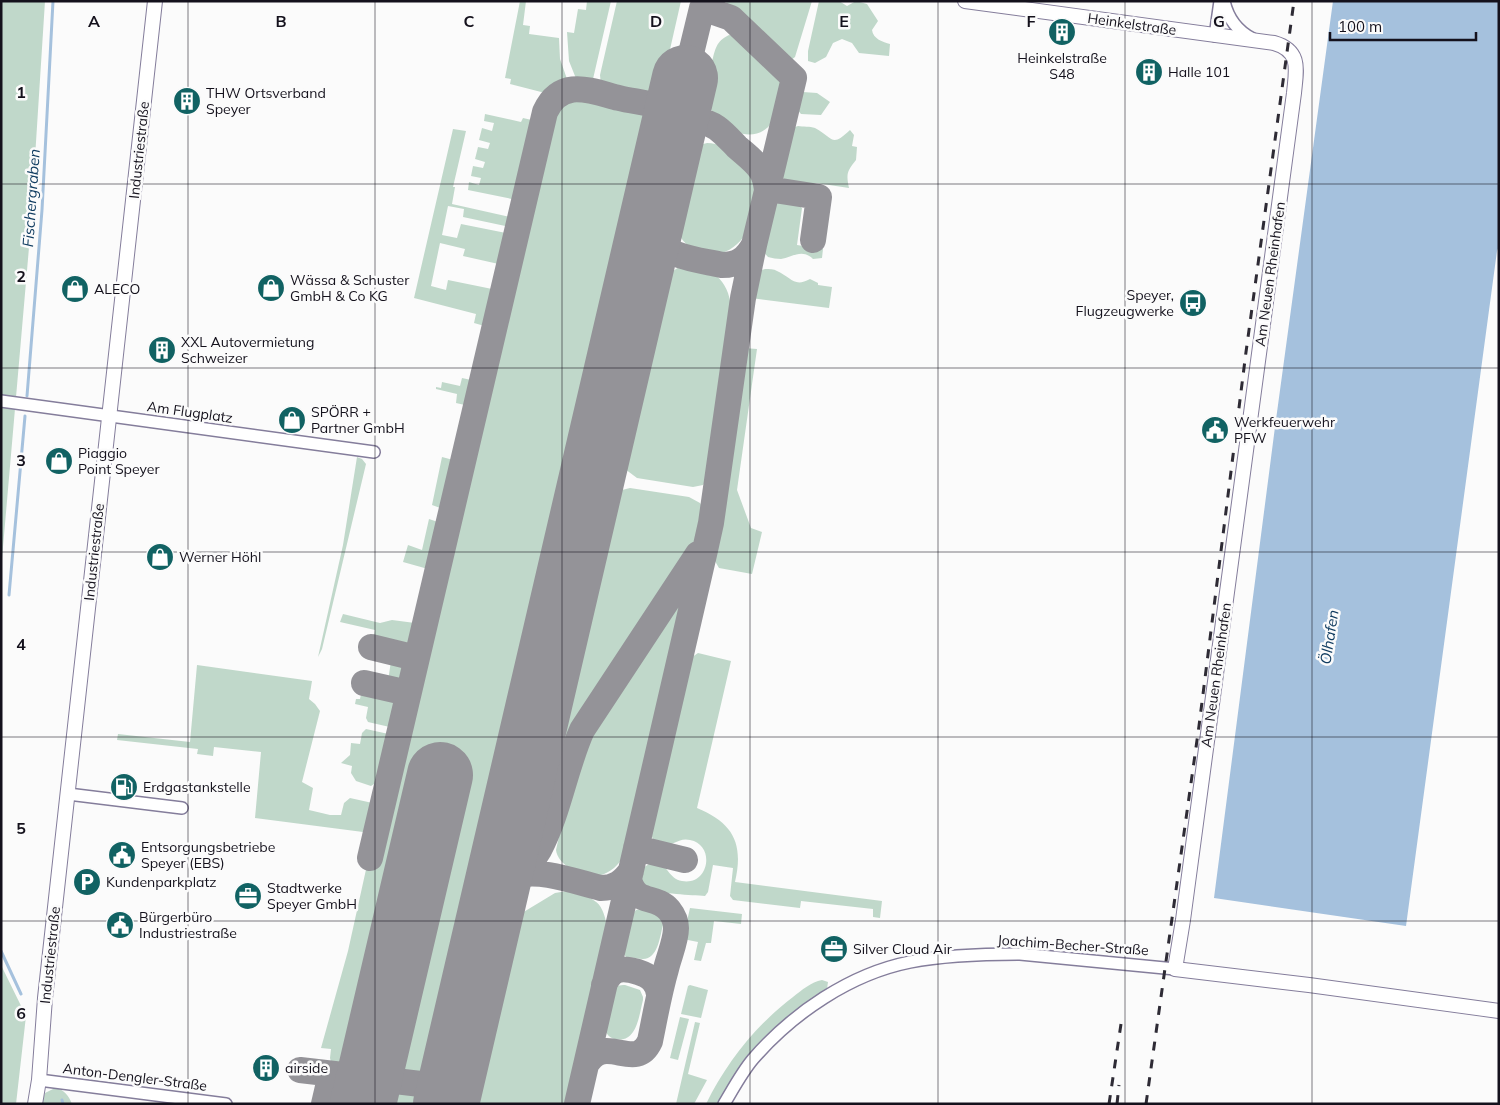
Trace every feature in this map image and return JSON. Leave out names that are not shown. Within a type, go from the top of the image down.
[{"type":"street","name":"Industriestraße","points":[[35,1104],[40,1080],[45,998],[155,1]]},
{"type":"street","name":"Heinkelstraße","points":[[964,1],[1257,41],[1280,45],[1288,49],[1294,58]]},
{"type":"street","points":[[1215,36],[1222,1]]},
{"type":"street","points":[[1222,1],[1231,20],[1238,29],[1257,41]]},
{"type":"street","name":"Am Neuen Rheinhafen","points":[[1175,969],[1185,910],[1294,93],[1296,69],[1294,58]]},
{"type":"street","name":"Am Flugplatz","points":[[1,401],[374,452]]},
{"type":"street","points":[[68,794],[182,808]]},
{"type":"street","name":"Joachim-Becher-Straße","points":[[724,1104],[752,1060],[775,1036],[814,1005],[842,988],[878,971],[908,962],[932,958],[1020,954],[1175,969]]},
{"type":"street","points":[[1175,969],[1309,984],[1499,1011]]},
{"type":"street","name":"Anton-Dengler-Straße","points":[[40,1080],[226,1104]]},
{"type":"green space","points":[[1,1],[45,1],[30,236],[1,570]]},
{"type":"green space","points":[[520,1],[526,1],[523,25],[530,26],[529,34],[559,38],[560,59],[567,79],[565,84],[549,94],[510,84],[511,79],[505,78]]},
{"type":"green space","points":[[587,1],[611,1],[593,79],[584,84],[577,81],[569,61],[567,32],[574,33],[578,9],[586,10]]},
{"type":"green space","points":[[617,1],[681,1],[661,89],[654,97],[627,94],[605,88],[601,85],[600,75]]},
{"type":"green space","points":[[727,1],[812,1],[795,57],[791,60],[779,55],[725,6]]},
{"type":"green space","points":[[819,1],[839,1],[847,6],[856,1],[867,4],[878,21],[872,30],[874,36],[890,44],[889,56],[859,53],[852,43],[842,39],[833,43],[826,57],[815,63],[808,61],[808,51]]},
{"type":"green space","points":[[729,35],[747,41],[765,56],[773,66],[781,86],[781,96],[773,121],[768,127],[756,134],[742,134],[730,128],[715,115],[707,100],[707,83],[715,50],[721,40]]},
{"type":"green space","points":[[803,92],[817,93],[830,102],[821,115],[801,114],[795,107],[797,96]]},
{"type":"green space","points":[[571,96],[598,99],[630,106],[647,112],[653,120],[430,1072],[428,1076],[421,1078],[337,1068],[332,1066],[330,1058],[331,1049],[321,1048],[348,951],[367,865],[374,865],[549,116],[558,103]]},
{"type":"green space","points":[[485,114],[521,122],[523,118],[536,121],[517,200],[468,190],[469,182],[479,185],[481,178],[471,176],[473,166],[483,168],[485,162],[475,159],[478,147],[488,149],[490,143],[479,140],[482,128],[492,131],[494,123],[484,121]]},
{"type":"green space","points":[[798,126],[815,128],[832,140],[839,139],[850,130],[854,135],[852,146],[857,147],[856,160],[848,173],[849,188],[816,183],[798,186],[786,183],[780,169],[789,132],[792,128]]},
{"type":"green space","points":[[453,129],[466,131],[453,187],[455,187],[452,204],[514,218],[510,227],[463,217],[464,209],[448,206],[442,235],[457,238],[461,224],[506,233],[509,237],[503,265],[463,256],[465,249],[440,243],[431,286],[446,290],[448,280],[497,290],[488,327],[474,323],[476,314],[414,298]]},
{"type":"green space","points":[[707,143],[722,146],[744,168],[754,186],[756,201],[755,211],[748,231],[735,246],[717,254],[698,252],[688,246],[680,237],[674,224],[690,157],[697,147]]},
{"type":"green space","points":[[794,202],[802,208],[797,245],[823,249],[822,258],[813,259],[805,254],[797,254],[776,259],[768,257],[761,249],[772,209],[778,203]]},
{"type":"green space","points":[[679,267],[702,268],[711,272],[724,285],[731,305],[731,317],[708,477],[703,485],[693,487],[637,478],[625,469],[620,458],[660,284],[670,273]]},
{"type":"green space","points":[[765,269],[776,270],[796,282],[810,279],[818,283],[818,285],[832,287],[829,308],[751,298],[755,272]]},
{"type":"green space","points":[[744,348],[757,349],[737,490],[751,528],[762,532],[752,574],[719,568],[712,556]]},
{"type":"green space","points":[[462,378],[476,381],[469,406],[456,403],[457,394],[436,389],[436,387],[441,388],[442,382],[460,386]]},
{"type":"green space","points":[[357,457],[366,464],[322,649],[318,657],[343,545]]},
{"type":"green space","points":[[442,457],[457,461],[447,505],[443,509],[432,505]]},
{"type":"green space","points":[[630,488],[689,497],[700,503],[704,510],[700,528],[689,556],[578,724],[538,826],[534,825],[610,498],[614,492]]},
{"type":"green space","points":[[429,519],[438,522],[440,530],[432,567],[428,569],[403,562],[408,545],[422,550]]},
{"type":"green space","points":[[675,605],[680,606],[683,614],[626,852],[617,865],[608,872],[598,875],[583,874],[562,862],[556,850],[574,769],[591,727],[666,613]]},
{"type":"green space","points":[[343,614],[380,623],[392,620],[415,623],[418,626],[413,647],[407,650],[373,642],[375,630],[340,622]]},
{"type":"green space","points":[[698,653],[731,661],[697,808],[719,820],[733,836],[738,856],[735,882],[882,901],[880,918],[873,917],[873,909],[801,901],[800,908],[733,900],[730,896],[733,868],[713,865],[708,892],[705,896],[661,892],[646,888],[642,884],[639,879],[640,870],[655,860],[674,877],[682,881],[691,881],[698,877],[703,872],[706,864],[704,849],[698,843],[686,839],[660,847],[656,844],[648,830],[688,660]]},
{"type":"green space","points":[[395,658],[405,661],[409,666],[403,684],[388,681],[391,661]]},
{"type":"green space","points":[[197,665],[312,681],[309,699],[320,711],[302,782],[313,788],[309,810],[330,815],[341,815],[344,803],[350,798],[377,804],[363,864],[360,864],[363,832],[255,818],[261,752],[214,747],[213,756],[197,754],[198,749],[117,740],[118,734],[190,742]]},
{"type":"green space","points":[[362,689],[400,699],[394,728],[368,722],[366,718],[368,707],[355,704],[356,699],[360,699]]},
{"type":"green space","points":[[366,729],[393,735],[383,778],[371,786],[356,781],[351,773],[352,766],[341,763],[350,755],[351,743],[360,744],[362,733]]},
{"type":"green space","points":[[567,891],[592,899],[601,907],[608,932],[568,1104],[469,1104],[512,916],[517,916],[555,893]]},
{"type":"green space","points":[[690,908],[742,914],[741,924],[714,921],[711,943],[706,943],[701,961],[694,960],[698,942],[683,939]]},
{"type":"green space","points":[[641,909],[658,914],[663,925],[659,941],[655,951],[648,958],[626,957],[622,951],[632,915],[636,910]]},
{"type":"green space","points":[[1,965],[26,1016],[16,1104],[1,1104]]},
{"type":"green space","points":[[822,980],[828,982],[827,989],[724,1093],[718,1104],[706,1104],[733,1059],[766,1020],[810,984]]},
{"type":"green space","points":[[625,985],[640,990],[643,1000],[636,1027],[632,1033],[628,1037],[615,1039],[608,1035],[604,1028],[608,997],[611,990]]},
{"type":"green space","points":[[688,986],[708,990],[701,1018],[681,1014]]},
{"type":"green space","points":[[680,1017],[689,1019],[678,1060],[670,1058]]},
{"type":"green space","points":[[695,1022],[700,1023],[688,1074],[707,1080],[694,1104],[676,1104]]},
{"type":"green space","points":[[338,1081],[418,1089],[423,1094],[424,1102],[423,1104],[327,1104],[332,1089]]},
{"type":"green space","points":[[55,1088],[66,1093],[72,1104],[41,1104],[45,1093]]},
{"type":"water","name":"Ölhafen","points":[[1333,1],[1499,1],[1499,246],[1406,926],[1214,898]]},
{"type":"waterway","name":"Fischergraben","points":[[27,396],[42,210],[53,1]]},
{"type":"waterway","name":"Fischergraben","points":[[9,595],[25,416]]},
{"type":"waterway","points":[[1,951],[21,994]]},
{"type":"waterway","points":[[62,1100],[63,1104]]},
{"type":"taxiway","points":[[577,1104],[711,523],[743,298],[794,78],[731,18],[702,8],[685,78]]},
{"type":"taxiway","points":[[370,858],[545,112],[559,94],[568,90],[588,90],[648,103],[664,109],[672,120],[672,133]]},
{"type":"taxiway","points":[[669,146],[673,139],[689,125],[702,122],[710,124],[722,132],[754,162],[765,178],[767,194]]},
{"type":"taxiway","points":[[768,189],[819,197],[813,240]]},
{"type":"taxiway","points":[[653,215],[654,233],[660,243],[666,249],[684,257],[728,265],[741,260],[754,245]]},
{"type":"taxiway","points":[[640,273],[654,259],[672,253]]},
{"type":"taxiway","points":[[493,905],[510,879],[530,863],[539,850],[552,821],[582,730],[698,554]]},
{"type":"taxiway","points":[[371,647],[416,658]]},
{"type":"taxiway","points":[[364,683],[408,693]]},
{"type":"taxiway","points":[[512,820],[511,838],[514,852],[523,864],[538,873]]},
{"type":"taxiway","points":[[636,848],[685,860]]},
{"type":"taxiway","points":[[515,876],[525,874],[547,875],[601,888],[618,884],[631,871]]},
{"type":"taxiway","points":[[586,1065],[594,1056],[602,1052],[611,1051],[636,1054],[644,1050],[650,1041],[661,987],[675,938],[675,923],[669,910],[658,902],[641,897],[632,888],[629,880]]},
{"type":"taxiway","points":[[604,985],[610,975],[622,969],[638,972],[649,977],[655,982],[659,994]]},
{"type":"taxiway","points":[[438,1086],[448,1082],[461,1038]]},
{"type":"taxiway","points":[[300,1070],[438,1086],[445,1093],[444,1104]]},
{"type":"taxiway","points":[[324,1104],[331,1074]]},
{"type":"runway","points":[[446,1104],[685,78]]},
{"type":"runway","points":[[363,1104],[440,775]]},
{"type":"railway","points":[[1146,1104],[1199,726],[1246,352],[1294,1]]},
{"type":"railway","points":[[1109,1104],[1121,1024]]},
{"type":"railway","points":[[1117,1104],[1119,1085]]},
{"type":"place","name":"Heinkelstraße S48","points":[[1062,32]]},
{"type":"place","name":"Halle 101","points":[[1149,72]]},
{"type":"place","name":"THW Ortsverband Speyer","points":[[187,101]]},
{"type":"place","name":"Wässa & Schuster GmbH & Co KG","points":[[271,288]]},
{"type":"place","name":"ALECO","points":[[75,289]]},
{"type":"place","name":"Speyer, Flugzeugwerke","points":[[1193,303]]},
{"type":"place","name":"XXL Autovermietung Schweizer","points":[[162,350]]},
{"type":"place","name":"SPÖRR + Partner GmbH","points":[[292,420]]},
{"type":"place","name":"Werkfeuerwehr PFW","points":[[1215,430]]},
{"type":"place","name":"Piaggio Point Speyer","points":[[59,461]]},
{"type":"place","name":"Werner Höhl","points":[[160,557]]},
{"type":"place","name":"Erdgastankstelle","points":[[124,787]]},
{"type":"place","name":"Entsorgungsbetriebe Speyer (EBS)","points":[[122,855]]},
{"type":"place","name":"Kundenparkplatz","points":[[87,882]]},
{"type":"place","name":"Stadtwerke Speyer GmbH","points":[[248,896]]},
{"type":"place","name":"Bürgerbüro Industriestraße","points":[[120,925]]},
{"type":"place","name":"Silver Cloud Air","points":[[834,949]]},
{"type":"place","name":"airside","points":[[266,1068]]}]
